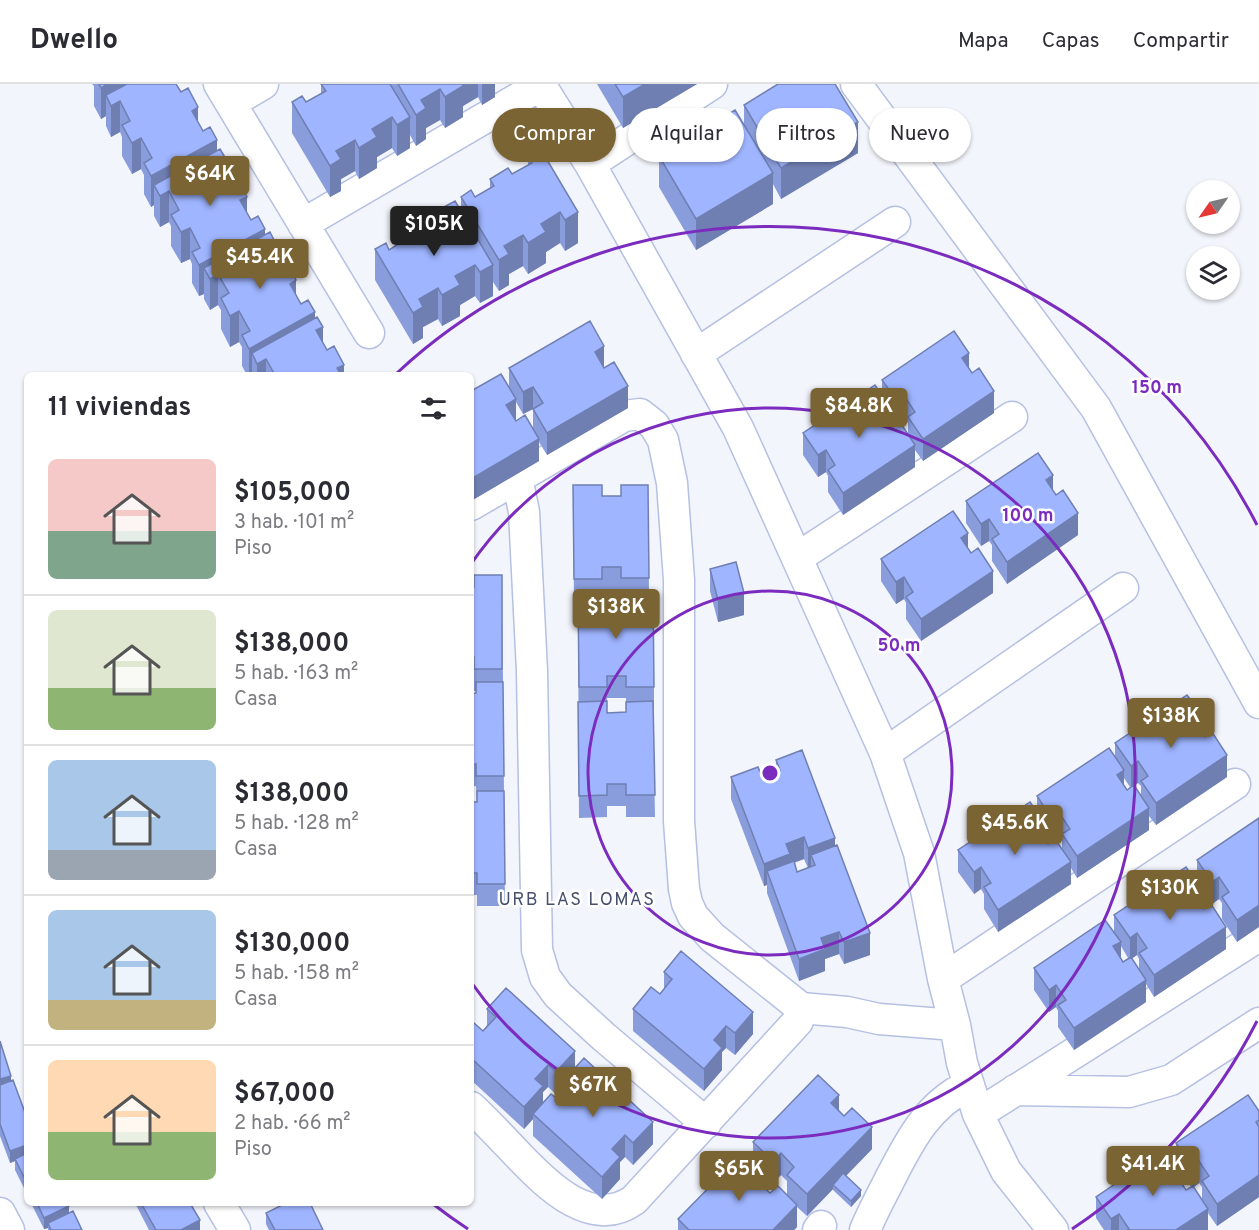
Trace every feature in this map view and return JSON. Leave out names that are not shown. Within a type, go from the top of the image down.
[{"type":"street","points":[[263,84],[225,94],[369,333]]},
{"type":"street","points":[[303,224],[540,84],[590,164],[738,428],[885,753],[919,854],[962,1063],[978,1114],[1006,1171],[1053,1230]]},
{"type":"street","points":[[590,164],[712,84]]},
{"type":"street","points":[[856,84],[1096,408],[1259,703]]},
{"type":"street","points":[[696,354],[896,222]]},
{"type":"street","points":[[474,503],[631,414],[640,414],[649,420],[663,440],[672,483],[679,580],[679,821],[687,903],[702,928],[801,1008],[955,1025]]},
{"type":"street","points":[[797,558],[1012,417]]},
{"type":"street","points":[[515,479],[524,512],[532,671],[536,939],[540,964],[545,977],[558,995],[706,1123]]},
{"type":"street","points":[[885,753],[1123,588]]},
{"type":"street","points":[[943,979],[1235,783]]},
{"type":"street","points":[[978,1114],[1259,936]]},
{"type":"street","points":[[474,1110],[548,1186],[578,1206],[585,1220],[616,1212],[626,1207],[706,1123],[798,1021],[801,1008]]},
{"type":"street","points":[[1015,1090],[1129,1092],[1171,1080],[1259,1023]]},
{"type":"street","points":[[865,1230],[909,1141],[928,1114],[944,1100],[969,1085]]},
{"type":"street","points":[[221,1206],[235,1230]]},
{"type":"street","points":[[0,1213],[9,1230]]},
{"type":"building","points":[[127,84],[176,84],[181,92],[188,88],[198,107],[192,111],[203,131],[210,127],[217,140],[151,176],[144,163],[152,158],[141,138],[132,143],[122,125],[130,121],[120,101],[111,106],[106,95]]},
{"type":"building","points":[[321,84],[390,84],[410,117],[397,125],[392,117],[372,129],[377,137],[359,148],[355,140],[336,151],[341,159],[330,166],[292,102],[302,96],[306,102],[326,91]]},
{"type":"building","points":[[398,84],[462,84],[463,86],[445,97],[440,89],[421,100],[426,108],[416,115]]},
{"type":"building","points":[[615,84],[645,84],[623,97]]},
{"type":"building","points":[[778,84],[835,84],[850,108],[756,108],[756,125],[744,105]]},
{"type":"building","points":[[744,125],[756,145],[756,162],[766,162],[773,173],[696,219],[663,162],[744,162]]},
{"type":"building","points":[[220,149],[226,159],[219,163],[230,182],[237,178],[247,197],[240,200],[251,220],[258,216],[265,229],[199,265],[192,252],[200,248],[190,228],[181,232],[171,215],[179,210],[169,191],[160,196],[154,185]]},
{"type":"building","points":[[548,162],[578,212],[565,220],[560,212],[541,224],[546,232],[528,243],[523,235],[504,246],[509,254],[499,260],[461,197],[471,190],[475,197],[494,186],[490,179],[508,168],[512,174],[532,163]]},
{"type":"building","points":[[777,162],[791,162],[781,168]]},
{"type":"building","points":[[455,201],[493,265],[480,272],[475,265],[455,276],[460,285],[442,295],[438,288],[419,299],[423,307],[413,313],[375,249],[386,243],[389,250],[408,238],[404,232],[423,221],[427,227],[446,215],[442,208]]},
{"type":"building","points":[[270,232],[275,242],[269,246],[279,265],[286,262],[296,280],[290,284],[301,304],[308,300],[315,312],[249,349],[242,335],[250,331],[239,311],[230,316],[221,298],[229,293],[218,274],[210,279],[204,268]]},
{"type":"building","points":[[317,317],[323,327],[316,330],[327,350],[334,346],[344,365],[337,368],[339,372],[273,372],[266,359],[257,364],[252,353]]},
{"type":"building","points":[[590,321],[604,346],[595,352],[604,368],[614,362],[628,386],[547,433],[533,409],[543,403],[533,387],[523,392],[509,368]]},
{"type":"building","points":[[954,331],[969,353],[962,358],[972,373],[979,368],[994,391],[923,439],[908,417],[915,412],[905,397],[898,402],[882,380]]},
{"type":"building","points":[[501,374],[516,399],[506,405],[516,421],[525,415],[539,439],[474,477],[474,389]]},
{"type":"building","points":[[875,385],[890,407],[882,411],[893,427],[900,422],[915,445],[843,493],[828,470],[835,465],[826,450],[818,455],[803,433]]},
{"type":"building","points":[[1038,453],[1053,475],[1046,480],[1056,495],[1063,490],[1078,513],[1007,562],[992,539],[999,534],[989,519],[981,524],[966,501]]},
{"type":"building","points":[[573,485],[602,485],[602,496],[621,496],[621,485],[648,485],[649,578],[621,578],[621,567],[602,567],[602,579],[574,579]]},
{"type":"building","points":[[953,511],[968,533],[961,538],[971,553],[978,548],[993,571],[921,619],[906,597],[913,592],[904,577],[896,582],[881,559]]},
{"type":"building","points":[[736,562],[744,593],[718,600],[710,569]]},
{"type":"building","points":[[474,575],[502,575],[502,669],[474,669]]},
{"type":"building","points":[[653,593],[654,687],[626,687],[626,676],[607,676],[607,687],[579,687],[578,594],[607,594],[607,604],[626,604],[626,594]]},
{"type":"building","points":[[476,682],[503,682],[504,776],[476,776],[474,693],[476,693]]},
{"type":"building","points":[[1187,695],[1203,717],[1195,722],[1205,737],[1212,732],[1227,755],[1156,803],[1141,781],[1148,776],[1138,761],[1131,766],[1115,743]]},
{"type":"building","points":[[607,701],[607,713],[626,712],[626,702],[653,701],[655,795],[626,795],[626,784],[607,784],[607,795],[579,796],[578,702]]},
{"type":"building","points":[[1109,748],[1124,770],[1117,775],[1127,790],[1134,785],[1149,808],[1077,856],[1062,834],[1070,829],[1060,814],[1052,819],[1037,796]]},
{"type":"building","points":[[802,750],[835,838],[808,848],[804,837],[786,844],[790,854],[764,864],[731,777],[758,767],[762,777],[780,770],[776,760]]},
{"type":"building","points":[[477,791],[504,791],[505,884],[477,884],[477,873],[474,873],[474,802],[477,802]]},
{"type":"building","points":[[1030,802],[1045,824],[1038,829],[1048,844],[1055,839],[1071,862],[998,910],[984,887],[991,883],[981,867],[974,872],[958,850]]},
{"type":"building","points":[[1259,818],[1259,905],[1237,920],[1222,897],[1229,892],[1219,877],[1212,882],[1197,860]]},
{"type":"building","points":[[837,845],[870,933],[844,942],[839,932],[821,938],[825,949],[799,959],[767,871],[794,861],[797,872],[815,865],[811,855]]},
{"type":"building","points":[[1186,867],[1201,889],[1194,894],[1204,909],[1211,904],[1226,927],[1154,975],[1139,953],[1147,948],[1137,933],[1130,938],[1114,915]]},
{"type":"building","points":[[1105,920],[1121,942],[1113,946],[1123,962],[1131,957],[1146,980],[1074,1028],[1058,1005],[1066,1000],[1056,985],[1049,990],[1034,968]]},
{"type":"building","points":[[681,951],[753,1012],[735,1033],[726,1026],[714,1040],[722,1048],[704,1069],[633,1009],[651,987],[660,994],[672,979],[664,972]]},
{"type":"building","points":[[506,988],[575,1051],[556,1072],[548,1065],[535,1079],[543,1086],[524,1107],[474,1061],[474,1023],[483,1031],[496,1017],[487,1009]]},
{"type":"building","points":[[0,1041],[11,1076],[0,1079]]},
{"type":"building","points":[[584,1058],[653,1122],[633,1143],[625,1135],[612,1149],[620,1157],[602,1177],[533,1114],[551,1094],[560,1101],[573,1087],[565,1079]]},
{"type":"building","points":[[818,1075],[839,1095],[831,1103],[844,1116],[852,1108],[872,1127],[807,1194],[787,1175],[794,1167],[781,1153],[773,1161],[753,1142]]},
{"type":"building","points":[[13,1080],[24,1110],[24,1146],[10,1151],[0,1124],[0,1085]]},
{"type":"building","points":[[1248,1095],[1259,1111],[1259,1120],[1256,1122],[1259,1127],[1259,1175],[1217,1204],[1202,1181],[1209,1176],[1199,1161],[1192,1166],[1176,1143]]},
{"type":"building","points":[[1168,1148],[1183,1170],[1176,1175],[1186,1190],[1193,1186],[1208,1209],[1176,1230],[1127,1230],[1129,1229],[1119,1214],[1111,1219],[1096,1197]]},
{"type":"building","points":[[743,1153],[764,1173],[756,1180],[770,1193],[778,1186],[797,1205],[773,1230],[689,1230],[678,1219]]},
{"type":"building","points":[[24,1154],[24,1177],[15,1159]]},
{"type":"building","points":[[843,1173],[861,1190],[851,1201],[833,1185]]},
{"type":"building","points":[[38,1206],[69,1206],[44,1218]]},
{"type":"building","points":[[143,1206],[192,1206],[200,1220],[181,1230],[156,1230]]},
{"type":"building","points":[[280,1206],[311,1206],[323,1230],[275,1230],[266,1213]]},
{"type":"building","points":[[73,1211],[82,1230],[51,1230],[48,1223]]},
{"type":"district","name":"URB LAS LOMAS","points":[[577,900]]}]
